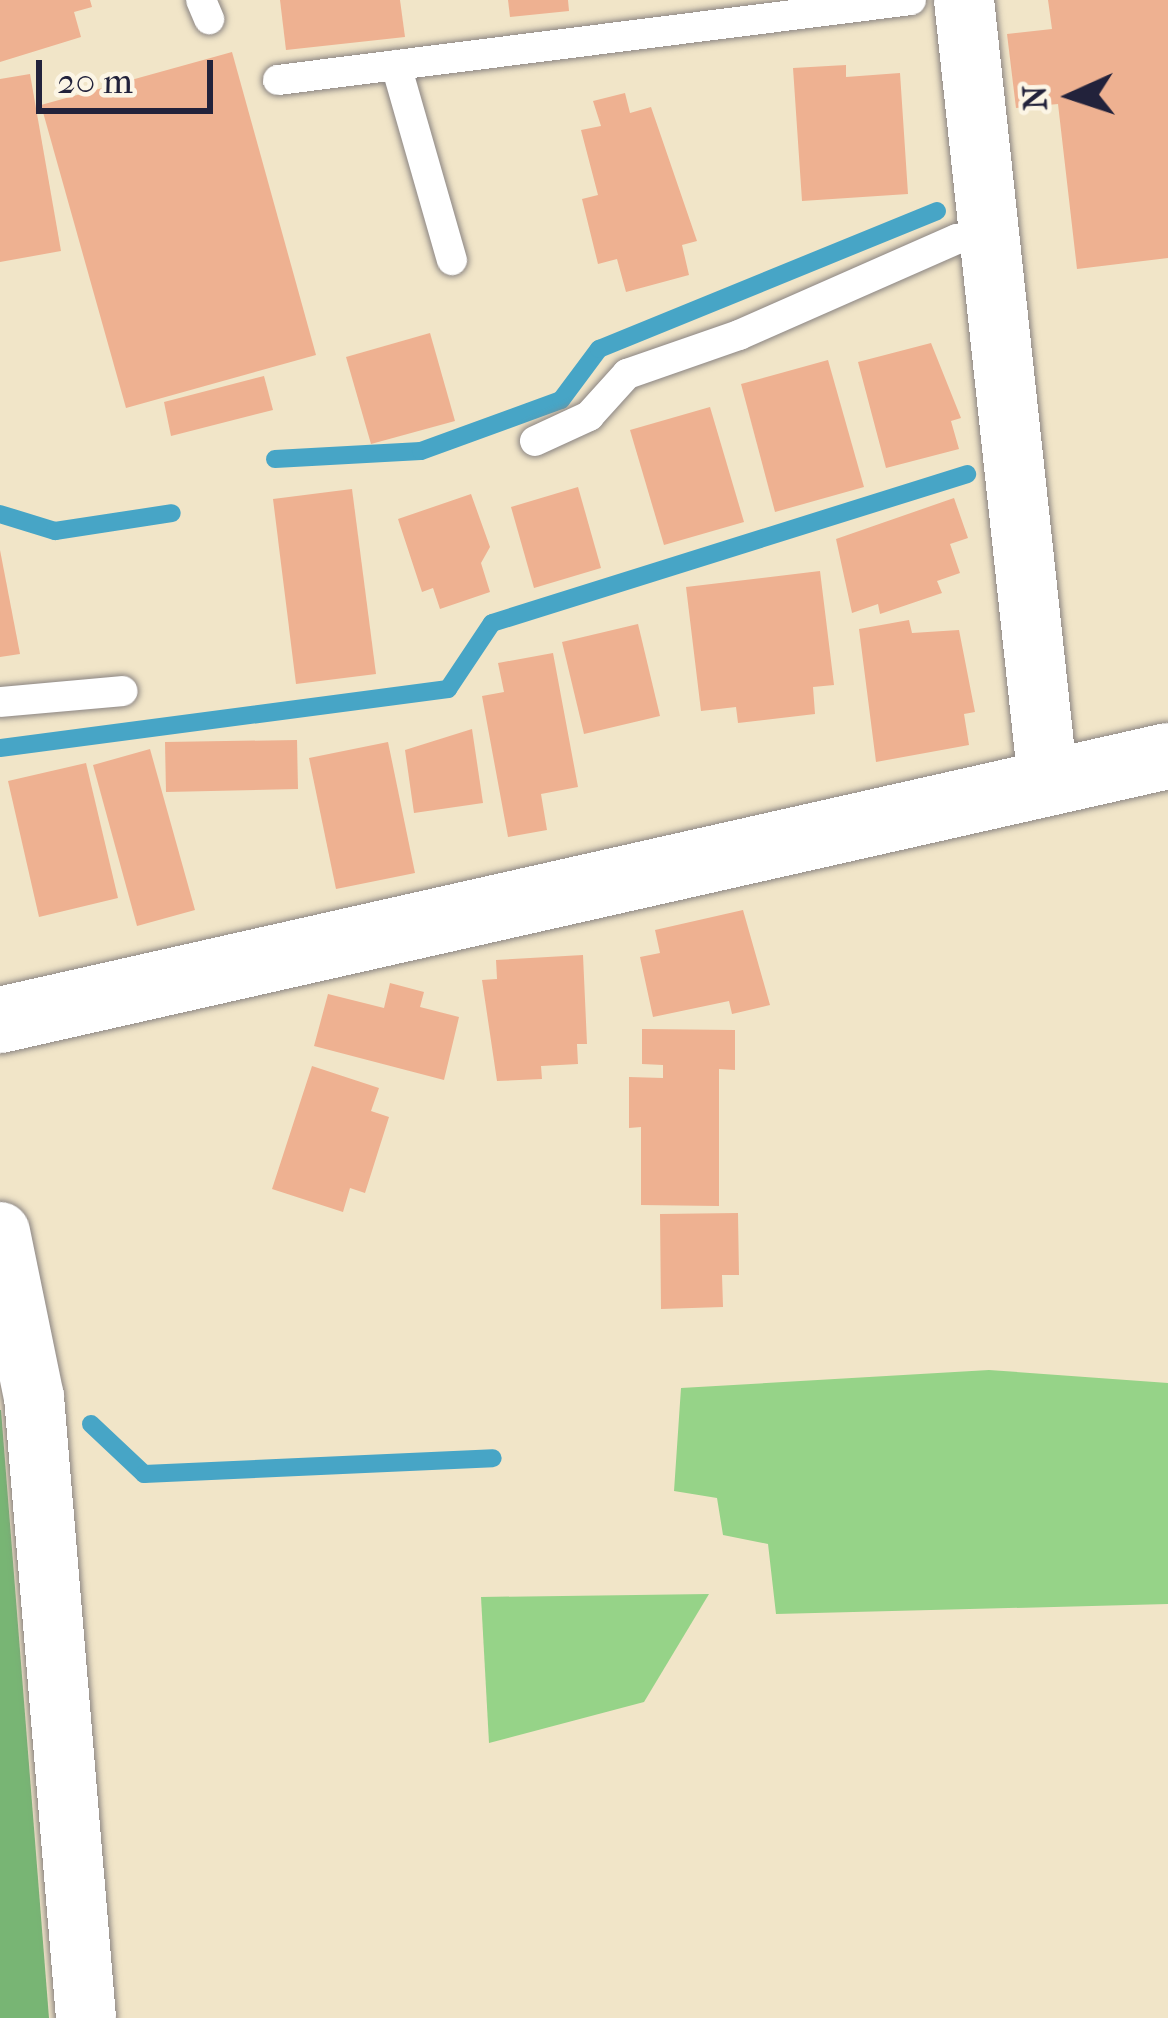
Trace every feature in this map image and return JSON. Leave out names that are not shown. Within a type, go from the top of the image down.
[{"type":"street","points":[[964,0],[1048,782]]},
{"type":"street","points":[[0,1020],[1168,756]]},
{"type":"street","points":[[0,1232],[34,1397],[86,2018]]},
{"type":"lane","points":[[278,80],[910,0]]},
{"type":"lane","points":[[396,64],[452,260]]},
{"type":"lane","points":[[535,441],[589,416],[627,374],[739,335],[957,238],[987,234]]},
{"type":"lane","points":[[0,702],[122,692]]},
{"type":"green space","points":[[989,1370],[1168,1383],[1168,1604],[776,1614],[768,1544],[723,1535],[717,1498],[674,1491],[681,1388]]},
{"type":"green space","points":[[1,1410],[49,2018],[0,2018]]},
{"type":"green space","points":[[709,1594],[644,1702],[489,1743],[481,1597]]},
{"type":"building","points":[[0,0],[90,0],[92,7],[74,12],[81,37],[0,62]]},
{"type":"building","points":[[280,0],[400,0],[405,37],[286,50]]},
{"type":"building","points":[[508,0],[568,0],[569,11],[510,17]]},
{"type":"building","points":[[1048,0],[1168,0],[1168,258],[1077,269],[1058,104],[1016,108],[1007,34],[1052,29]]},
{"type":"building","points":[[232,52],[316,355],[126,408],[41,105]]},
{"type":"building","points":[[846,65],[846,77],[900,73],[908,194],[802,201],[793,68]]},
{"type":"building","points":[[30,74],[61,251],[0,262],[0,79]]},
{"type":"building","points":[[625,93],[630,113],[651,107],[697,241],[682,245],[689,275],[626,292],[617,259],[598,264],[582,199],[598,195],[581,130],[601,126],[593,101]]},
{"type":"building","points":[[430,333],[455,421],[371,444],[346,357]]},
{"type":"building","points":[[931,343],[961,418],[951,421],[959,449],[886,468],[858,362]]},
{"type":"building","points":[[828,360],[864,487],[775,512],[741,384]]},
{"type":"building","points":[[264,376],[273,410],[171,436],[164,402]]},
{"type":"building","points":[[710,407],[744,522],[664,545],[630,430]]},
{"type":"building","points":[[578,487],[601,568],[534,588],[511,507]]},
{"type":"building","points":[[352,489],[376,674],[296,684],[273,499]]},
{"type":"building","points":[[471,494],[490,547],[481,563],[490,592],[440,609],[433,588],[422,592],[398,519]]},
{"type":"building","points":[[954,498],[968,538],[950,544],[960,573],[937,581],[942,593],[880,614],[878,604],[852,613],[836,539]]},
{"type":"building","points":[[0,550],[20,654],[0,657]]},
{"type":"building","points":[[820,571],[834,685],[813,687],[815,714],[738,723],[736,707],[701,711],[686,587]]},
{"type":"building","points":[[909,620],[912,633],[959,630],[975,712],[964,714],[969,745],[876,762],[859,629]]},
{"type":"building","points":[[638,624],[660,716],[584,734],[562,642]]},
{"type":"building","points":[[553,653],[578,787],[541,794],[547,830],[508,837],[482,696],[504,692],[498,663]]},
{"type":"building","points":[[472,729],[483,803],[414,813],[405,750]]},
{"type":"building","points":[[297,740],[298,789],[166,792],[165,742]]},
{"type":"building","points":[[388,742],[415,873],[336,889],[309,758]]},
{"type":"building","points":[[150,749],[195,910],[137,926],[93,765]]},
{"type":"building","points":[[86,763],[118,898],[39,917],[8,781]]},
{"type":"building","points":[[743,910],[770,1005],[732,1014],[729,1001],[653,1017],[640,957],[660,953],[655,930]]},
{"type":"building","points":[[583,955],[587,1044],[577,1044],[578,1064],[541,1066],[542,1079],[497,1081],[482,980],[497,979],[496,960]]},
{"type":"building","points":[[390,983],[424,992],[420,1007],[459,1017],[444,1080],[314,1046],[328,994],[384,1008]]},
{"type":"building","points":[[642,1029],[735,1030],[735,1070],[719,1069],[719,1206],[641,1205],[641,1127],[629,1128],[629,1077],[663,1078],[663,1065],[642,1064]]},
{"type":"building","points":[[312,1066],[379,1088],[371,1111],[389,1117],[365,1193],[350,1188],[343,1212],[272,1189]]},
{"type":"building","points":[[738,1213],[739,1275],[722,1275],[723,1307],[661,1309],[660,1214]]},
{"type":"waterway","points":[[275,459],[421,451],[561,400],[599,349],[937,211]]},
{"type":"waterway","points":[[0,748],[448,689],[492,623],[967,474]]},
{"type":"waterway","points":[[0,514],[55,531],[172,513]]},
{"type":"waterway","points":[[91,1424],[144,1474],[493,1458]]}]
